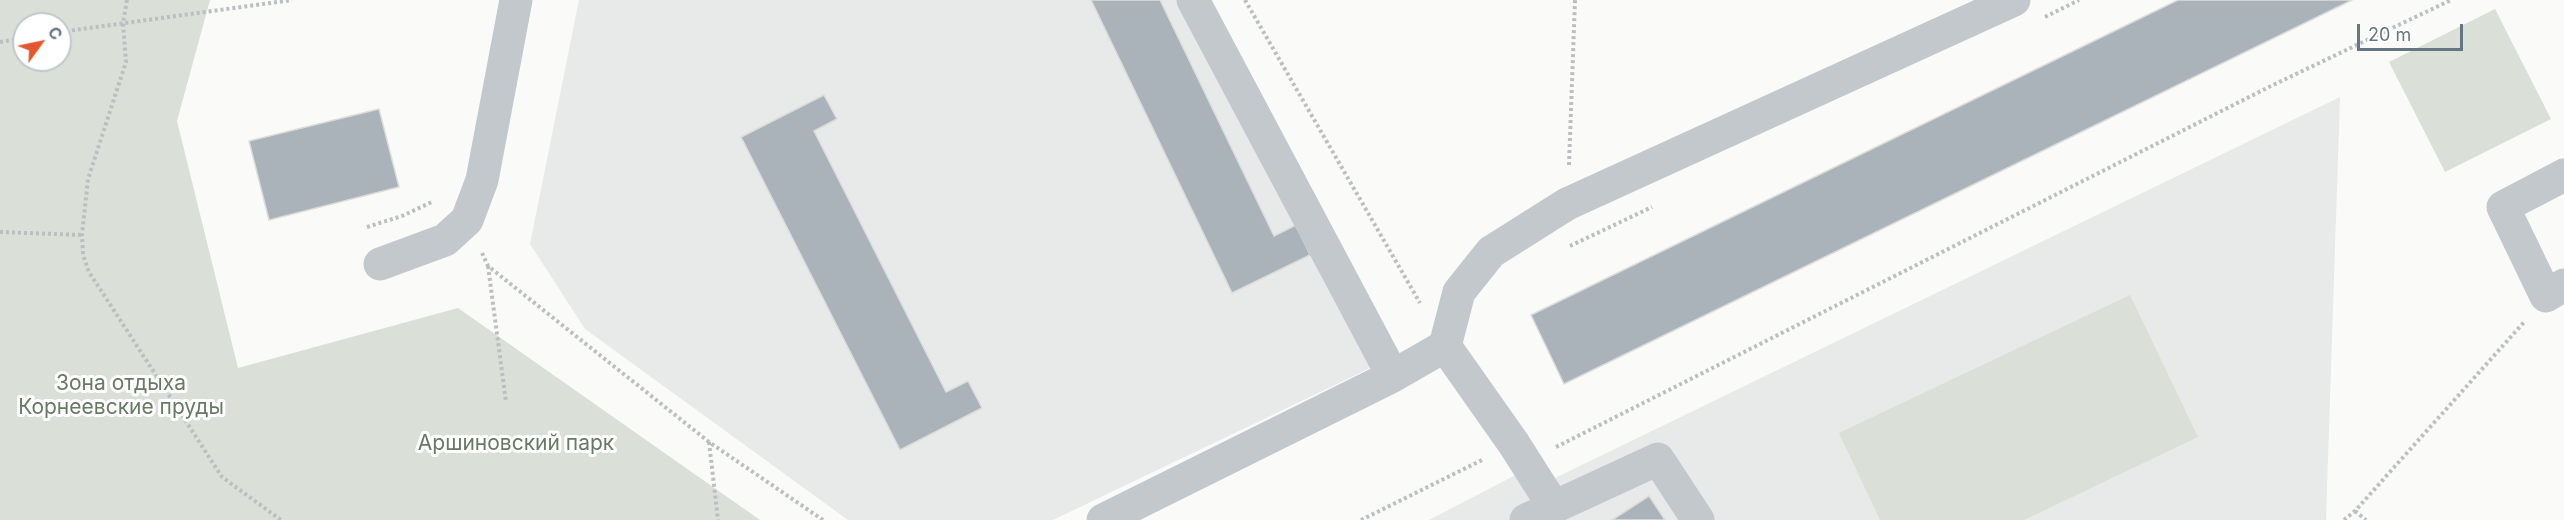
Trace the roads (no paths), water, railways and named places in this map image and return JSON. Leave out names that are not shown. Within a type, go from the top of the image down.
[{"type":"lane","points":[[380,264],[445,240],[467,220],[482,180],[516,0]]},
{"type":"lane","points":[[1193,0],[1380,351],[1391,377]]},
{"type":"lane","points":[[1103,520],[1391,377],[1445,346],[1459,292],[1491,252],[1568,204],[2026,10]]},
{"type":"lane","points":[[2555,291],[2503,207],[2564,175]]},
{"type":"lane","points":[[1445,346],[1520,453],[1540,514],[1658,459],[1698,520]]},
{"type":"park label","name":"Зона отдыха Корнеевские пруды","points":[[121,396]]},
{"type":"park label","name":"Аршиновский парк","points":[[516,444]]}]
